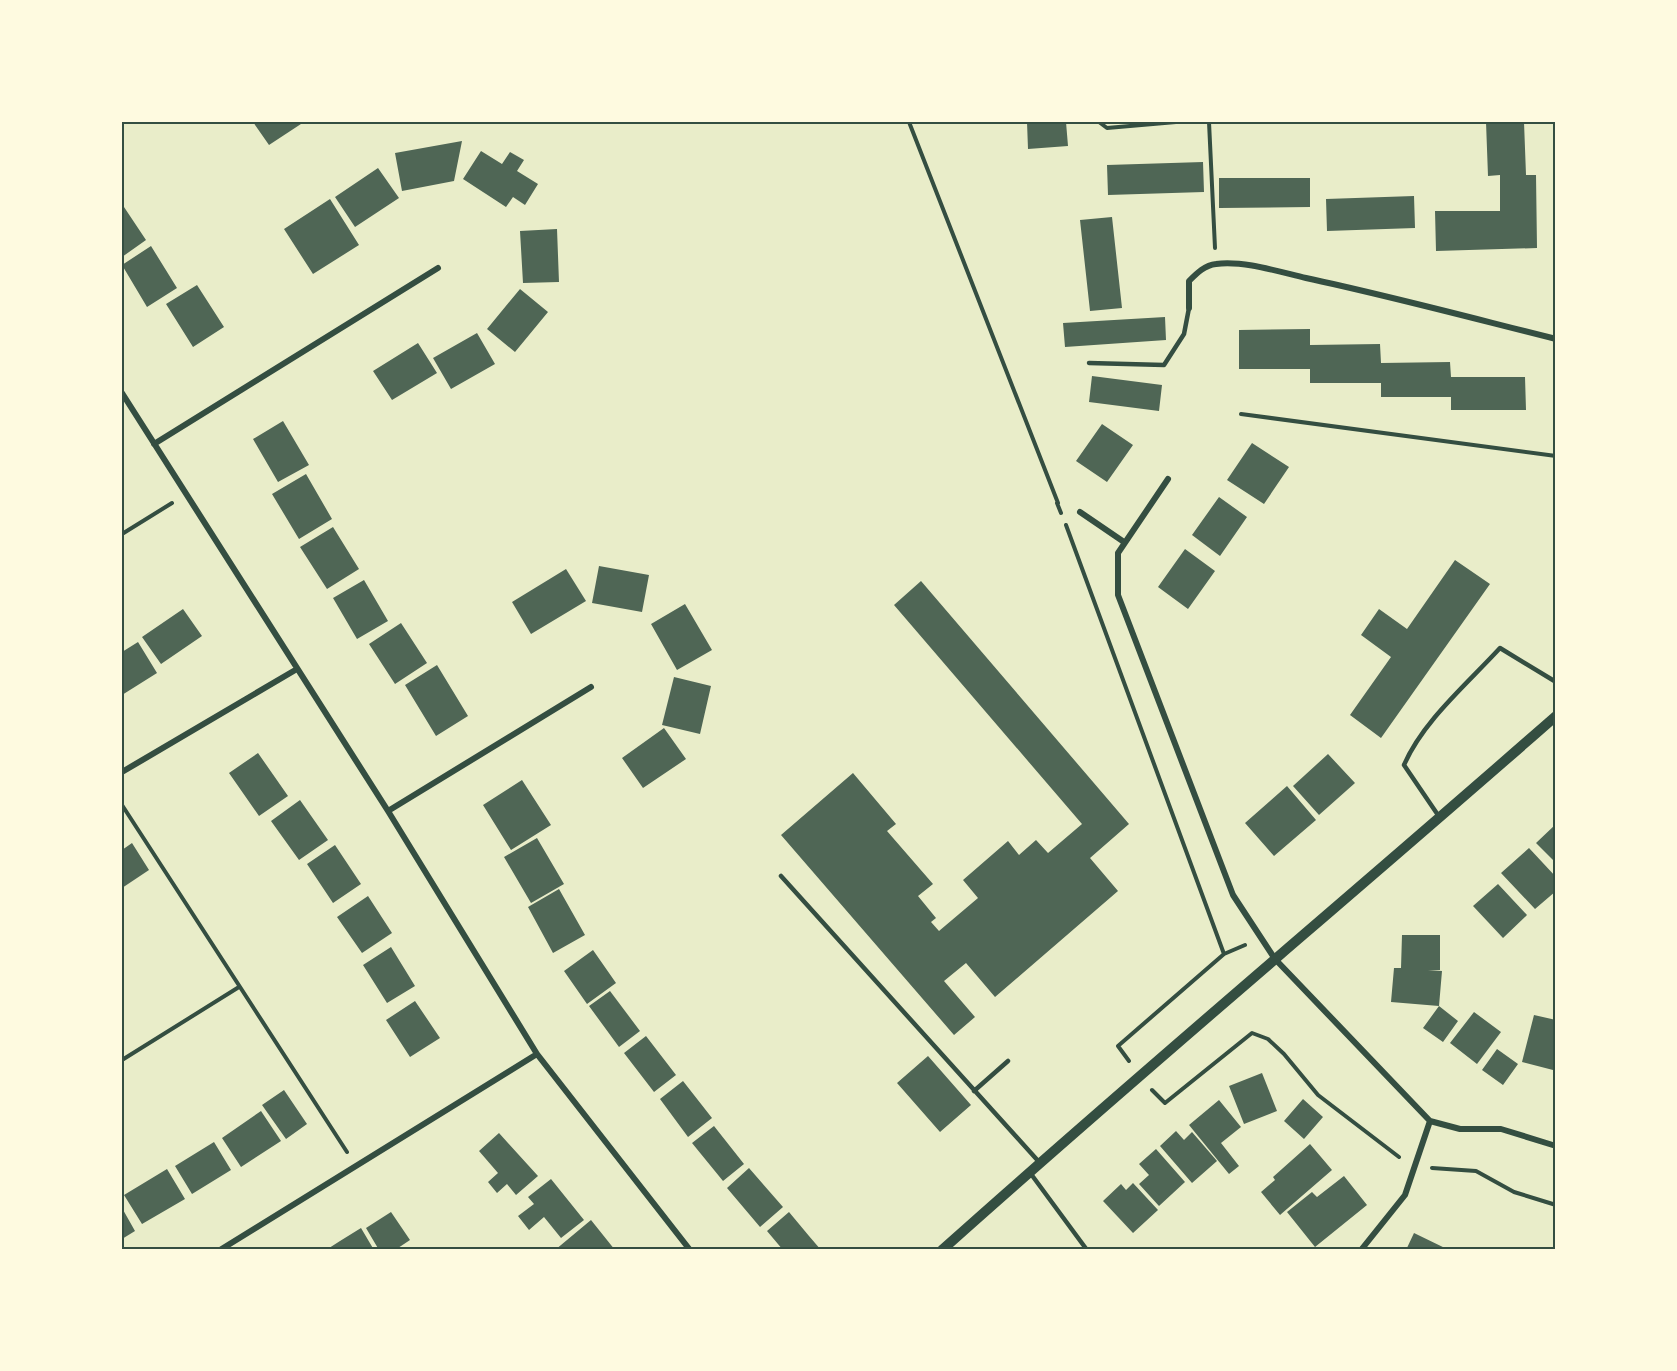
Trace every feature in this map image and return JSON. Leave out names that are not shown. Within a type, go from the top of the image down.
[{"type":"street","points":[[1189,308],[1189,281],[1203,268],[1215,264],[1261,268],[1391,296],[1556,339]]},
{"type":"street","points":[[154,444],[438,268]]},
{"type":"street","points":[[122,393],[388,812],[537,1054],[690,1250]]},
{"type":"street","points":[[1168,479],[1118,553],[1118,595],[1233,895],[1275,959],[1430,1121],[1460,1129],[1501,1129],[1548,1141],[1556,1146]]},
{"type":"street","points":[[1080,512],[1124,542]]},
{"type":"street","points":[[122,772],[297,669]]},
{"type":"street","points":[[388,812],[591,687]]},
{"type":"street","points":[[942,1250],[1138,1075],[1440,818],[1556,716]]},
{"type":"street","points":[[220,1250],[537,1054]]},
{"type":"street","points":[[1361,1250],[1405,1195],[1430,1121]]},
{"type":"lane","points":[[1089,363],[1164,365],[1184,334],[1189,308]]},
{"type":"lane","points":[[1440,818],[1404,765],[1411,749],[1439,714],[1500,648],[1556,682]]},
{"type":"lane","points":[[781,876],[1040,1163]]},
{"type":"lane","points":[[974,1091],[1008,1061]]},
{"type":"lane","points":[[1029,1172],[1087,1250]]},
{"type":"path","points":[[909,122],[1057,503],[1224,954],[1118,1046],[1138,1075],[1165,1103],[1252,1033],[1269,1039],[1318,1095],[1338,1108],[1397,1157],[1437,1169],[1476,1171],[1514,1192],[1556,1204]]},
{"type":"path","points":[[1099,122],[1107,128],[1176,122]]},
{"type":"path","points":[[1209,122],[1215,264]]},
{"type":"path","points":[[1241,414],[1556,456]]},
{"type":"path","points":[[122,534],[186,494]]},
{"type":"path","points":[[1057,503],[1080,512]]},
{"type":"path","points":[[122,805],[356,1166]]},
{"type":"path","points":[[122,1060],[239,987]]},
{"type":"building","points":[[253,122],[304,122],[269,145]]},
{"type":"building","points":[[1027,122],[1066,122],[1068,146],[1028,149]]},
{"type":"building","points":[[1486,122],[1524,122],[1526,175],[1536,175],[1537,248],[1436,251],[1435,211],[1500,211],[1500,175],[1488,176]]},
{"type":"building","points":[[462,141],[454,181],[402,191],[395,153]]},
{"type":"building","points":[[481,151],[502,164],[510,152],[524,160],[517,171],[538,184],[525,205],[513,197],[506,207],[463,179]]},
{"type":"building","points":[[1203,162],[1204,192],[1108,195],[1107,165]]},
{"type":"building","points":[[378,168],[399,198],[355,227],[335,197]]},
{"type":"building","points":[[1219,178],[1310,178],[1310,207],[1219,208]]},
{"type":"building","points":[[1414,196],[1415,228],[1327,231],[1326,199]]},
{"type":"building","points":[[330,199],[359,245],[313,274],[284,229]]},
{"type":"building","points":[[122,204],[146,240],[122,257]]},
{"type":"building","points":[[1112,217],[1122,308],[1090,311],[1080,220]]},
{"type":"building","points":[[557,229],[559,282],[523,283],[520,231]]},
{"type":"building","points":[[151,246],[177,288],[147,307],[122,265]]},
{"type":"building","points":[[197,285],[224,327],[193,347],[166,304]]},
{"type":"building","points":[[520,289],[548,312],[515,352],[487,329]]},
{"type":"building","points":[[1165,317],[1166,340],[1065,347],[1063,323]]},
{"type":"building","points":[[1310,329],[1310,345],[1380,344],[1381,363],[1450,362],[1451,377],[1525,377],[1526,410],[1451,410],[1451,397],[1381,397],[1381,383],[1310,383],[1310,369],[1239,369],[1239,330]]},
{"type":"building","points":[[477,333],[495,364],[451,389],[433,358]]},
{"type":"building","points":[[418,343],[437,373],[392,400],[373,371]]},
{"type":"building","points":[[1092,376],[1162,385],[1159,411],[1089,402]]},
{"type":"building","points":[[283,421],[309,465],[278,482],[253,439]]},
{"type":"building","points":[[1102,424],[1133,445],[1107,482],[1076,461]]},
{"type":"building","points":[[1252,443],[1289,467],[1264,504],[1227,480]]},
{"type":"building","points":[[306,474],[332,519],[299,539],[272,494]]},
{"type":"building","points":[[1219,497],[1247,517],[1220,556],[1192,535]]},
{"type":"building","points":[[333,527],[359,569],[327,589],[300,547]]},
{"type":"building","points":[[1185,549],[1215,571],[1188,609],[1158,587]]},
{"type":"building","points":[[1455,560],[1490,584],[1381,738],[1350,715],[1391,657],[1361,635],[1379,609],[1407,629]]},
{"type":"building","points":[[599,566],[649,575],[642,612],[592,603]]},
{"type":"building","points":[[566,569],[586,601],[531,634],[512,602]]},
{"type":"building","points":[[364,580],[388,621],[357,639],[333,598]]},
{"type":"building","points":[[921,581],[1129,824],[1090,858],[1118,891],[995,997],[966,963],[944,981],[975,1017],[954,1035],[781,835],[853,773],[896,824],[887,831],[933,884],[918,896],[936,918],[931,922],[939,931],[978,898],[963,880],[1008,841],[1019,855],[1036,840],[1048,853],[1082,824],[894,605]]},
{"type":"building","points":[[685,604],[712,650],[677,670],[651,624]]},
{"type":"building","points":[[183,609],[202,636],[161,664],[142,637]]},
{"type":"building","points":[[401,623],[427,663],[395,684],[369,644]]},
{"type":"building","points":[[138,642],[157,673],[122,695],[122,652]]},
{"type":"building","points":[[437,665],[468,716],[436,736],[405,685]]},
{"type":"building","points":[[674,677],[711,686],[700,734],[662,725]]},
{"type":"building","points":[[664,728],[686,759],[643,788],[622,758]]},
{"type":"building","points":[[258,753],[288,796],[259,816],[229,773]]},
{"type":"building","points":[[1328,754],[1355,783],[1319,815],[1293,786]]},
{"type":"building","points":[[522,780],[551,825],[511,850],[483,805]]},
{"type":"building","points":[[1287,786],[1316,820],[1274,856],[1245,823]]},
{"type":"building","points":[[300,800],[328,840],[299,860],[271,821]]},
{"type":"building","points":[[1556,824],[1556,863],[1536,843]]},
{"type":"building","points":[[537,838],[564,884],[531,903],[504,857]]},
{"type":"building","points":[[132,843],[149,870],[122,888],[122,850]]},
{"type":"building","points":[[335,845],[361,884],[333,903],[307,864]]},
{"type":"building","points":[[1529,848],[1556,877],[1556,891],[1535,909],[1501,873]]},
{"type":"building","points":[[1498,884],[1527,915],[1503,938],[1473,906]]},
{"type":"building","points":[[559,889],[585,935],[553,953],[528,907]]},
{"type":"building","points":[[368,896],[392,933],[362,953],[337,917]]},
{"type":"building","points":[[1402,935],[1440,935],[1440,970],[1428,970],[1442,971],[1439,1006],[1391,1002],[1394,968],[1401,968]]},
{"type":"building","points":[[391,947],[415,986],[387,1003],[363,965]]},
{"type":"building","points":[[593,950],[616,983],[587,1004],[564,971]]},
{"type":"building","points":[[610,991],[640,1031],[619,1047],[589,1006]]},
{"type":"building","points":[[415,1001],[440,1038],[410,1057],[386,1020]]},
{"type":"building","points":[[1439,1006],[1458,1021],[1443,1042],[1423,1028]]},
{"type":"building","points":[[1474,1012],[1501,1032],[1477,1064],[1450,1043]]},
{"type":"building","points":[[1534,1015],[1556,1020],[1556,1059],[1553,1070],[1522,1062]]},
{"type":"building","points":[[646,1036],[676,1075],[654,1092],[624,1053]]},
{"type":"building","points":[[1497,1049],[1518,1064],[1503,1085],[1482,1070]]},
{"type":"building","points":[[928,1056],[971,1105],[940,1132],[897,1083]]},
{"type":"building","points":[[1262,1073],[1277,1111],[1244,1124],[1229,1086]]},
{"type":"building","points":[[683,1081],[712,1118],[688,1137],[660,1099]]},
{"type":"building","points":[[284,1090],[307,1124],[286,1139],[262,1105]]},
{"type":"building","points":[[1303,1099],[1323,1117],[1304,1139],[1284,1121]]},
{"type":"building","points":[[1219,1100],[1241,1127],[1221,1143],[1239,1166],[1229,1174],[1189,1125]]},
{"type":"building","points":[[261,1111],[281,1141],[241,1167],[222,1138]]},
{"type":"building","points":[[714,1126],[744,1164],[723,1181],[692,1143]]},
{"type":"building","points":[[1176,1131],[1184,1140],[1192,1132],[1217,1161],[1192,1183],[1160,1146]]},
{"type":"building","points":[[499,1133],[538,1176],[516,1195],[507,1184],[497,1193],[488,1182],[498,1173],[479,1151]]},
{"type":"building","points":[[214,1142],[231,1170],[192,1194],[175,1166]]},
{"type":"building","points":[[1310,1144],[1332,1170],[1280,1215],[1261,1192],[1275,1180],[1273,1177]]},
{"type":"building","points":[[1156,1149],[1185,1182],[1159,1206],[1139,1184],[1149,1175],[1139,1164]]},
{"type":"building","points":[[749,1168],[783,1207],[760,1227],[727,1188]]},
{"type":"building","points":[[167,1169],[185,1199],[142,1224],[124,1195]]},
{"type":"building","points":[[1344,1176],[1367,1205],[1315,1247],[1287,1212],[1312,1192],[1317,1197]]},
{"type":"building","points":[[551,1179],[584,1220],[561,1238],[544,1217],[529,1230],[518,1216],[534,1204],[528,1197]]},
{"type":"building","points":[[1133,1183],[1158,1210],[1133,1233],[1103,1201],[1121,1184],[1126,1190]]},
{"type":"building","points":[[122,1208],[135,1231],[122,1239]]},
{"type":"building","points":[[391,1212],[410,1240],[395,1250],[379,1250],[366,1228]]},
{"type":"building","points":[[789,1212],[821,1250],[783,1250],[767,1231]]},
{"type":"building","points":[[591,1220],[615,1250],[555,1250]]},
{"type":"building","points":[[361,1228],[374,1250],[326,1250],[340,1241]]},
{"type":"building","points":[[1414,1233],[1449,1250],[1406,1250]]}]
